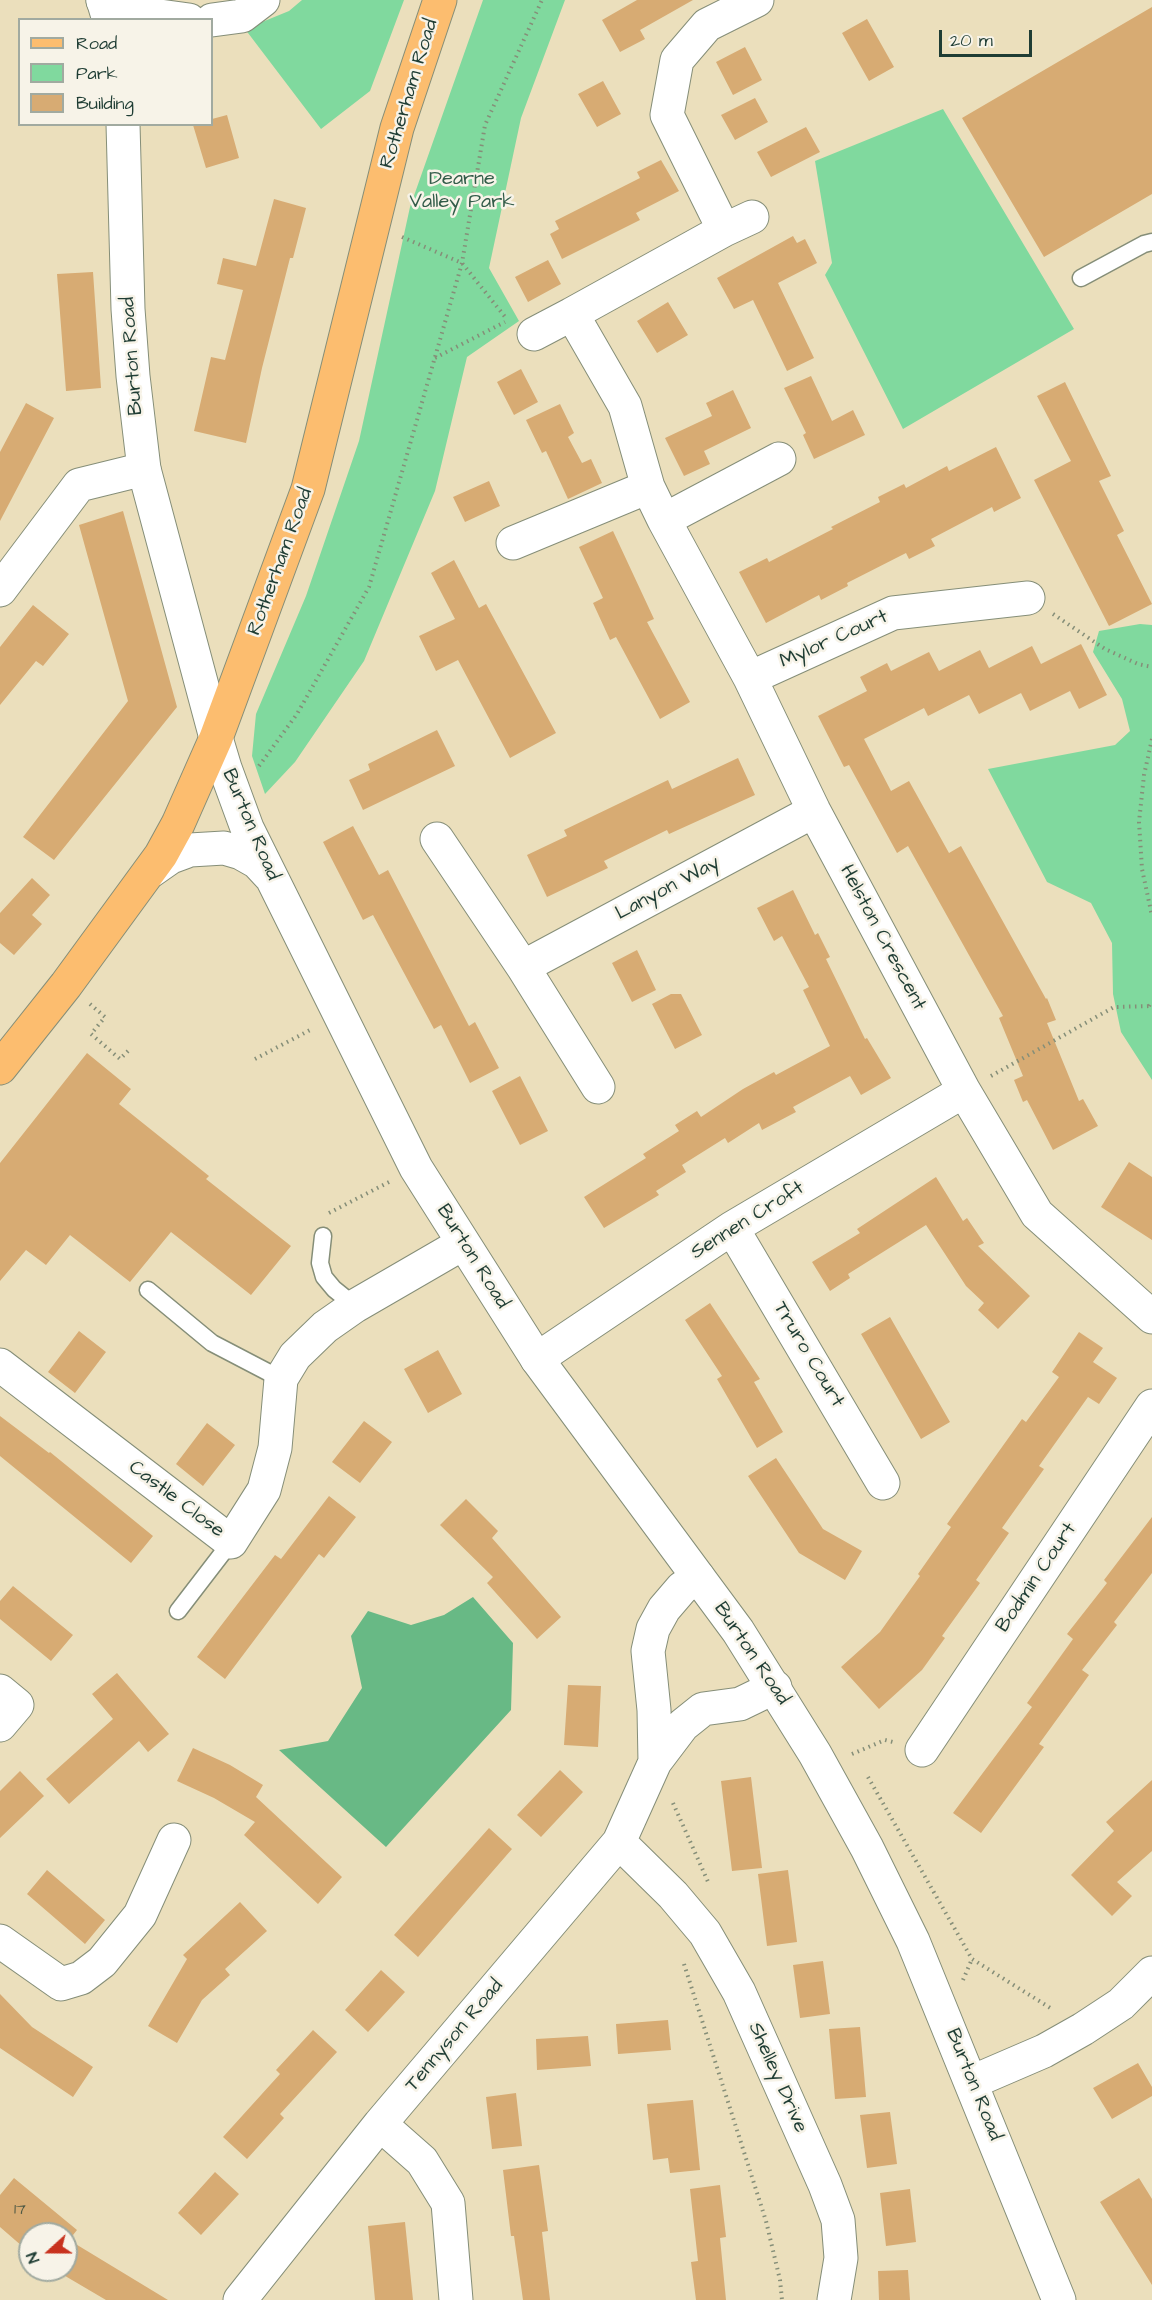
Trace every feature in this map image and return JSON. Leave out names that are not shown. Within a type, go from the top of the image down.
[{"type":"main road","name":"Rotherham Road","points":[[0,1068],[66,985],[151,871],[178,824],[216,738],[308,489],[397,128],[440,0]]},
{"type":"street","points":[[521,327],[572,314],[738,224],[667,115],[677,60],[707,25],[757,0]]},
{"type":"street","points":[[105,7],[174,18]]},
{"type":"street","points":[[213,39],[239,12]]},
{"type":"street","name":"Burton Road","points":[[123,126],[132,376],[144,469],[216,738],[236,798],[273,880],[416,1168],[462,1244],[537,1359],[738,1631],[775,1687],[867,1848],[913,1941],[1059,2300]]},
{"type":"street","name":"Helston Crescent","points":[[572,314],[624,406],[648,487],[664,520],[750,678],[814,811],[964,1091],[1037,1214],[1152,1317]]},
{"type":"street","points":[[664,520],[779,459]]},
{"type":"street","points":[[0,590],[79,485],[144,469]]},
{"type":"street","points":[[513,543],[648,487]]},
{"type":"street","name":"Mylor Court","points":[[750,678],[893,613],[1028,598]]},
{"type":"street","name":"Lanyon Way","points":[[523,967],[814,811]]},
{"type":"street","points":[[437,839],[523,967],[597,1087]]},
{"type":"street","points":[[151,871],[171,857],[190,850],[224,848],[241,853],[257,862],[273,880]]},
{"type":"street","name":"Sennen Croft","points":[[537,1359],[732,1228],[964,1091]]},
{"type":"street","name":"Truro Court","points":[[732,1228],[883,1483]]},
{"type":"street","name":"Castle Close","points":[[0,1365],[231,1542],[264,1490],[275,1448],[281,1379],[295,1356],[325,1327],[355,1306],[462,1244]]},
{"type":"street","name":"Bodmin Court","points":[[922,1750],[1152,1406]]},
{"type":"street","name":"Tennyson Road","points":[[655,1762],[654,1710],[648,1651],[653,1629],[664,1609],[682,1588],[698,1577]]},
{"type":"street","name":"Tennyson Road","points":[[240,2300],[380,2124],[619,1842],[655,1762],[683,1725],[703,1709],[740,1704],[775,1687]]},
{"type":"street","points":[[0,1691],[17,1706],[0,1725]]},
{"type":"street","points":[[0,1941],[61,1984],[81,1978],[102,1962],[140,1915],[174,1840]]},
{"type":"street","name":"Shelley Drive","points":[[619,1842],[673,1895],[705,1934],[739,1992],[825,2185],[838,2220],[841,2258],[834,2300]]},
{"type":"street","points":[[972,2082],[1044,2051],[1083,2029],[1121,2004],[1152,1974]]},
{"type":"street","points":[[380,2124],[422,2160],[448,2203],[456,2300]]},
{"type":"lane","points":[[1081,279],[1144,244],[1152,242]]},
{"type":"lane","points":[[323,1236],[320,1263],[324,1277],[334,1289],[355,1306]]},
{"type":"lane","points":[[148,1290],[212,1343],[281,1379]]},
{"type":"lane","points":[[178,1611],[231,1542]]},
{"type":"path","points":[[236,798],[297,714],[369,587],[462,263],[485,125],[542,0]]},
{"type":"path","points":[[373,224],[462,263],[521,327],[435,358]]},
{"type":"path","points":[[1028,598],[1105,649],[1138,664],[1152,667]]},
{"type":"path","points":[[1152,739],[1144,775],[1139,822],[1142,869],[1152,916]]},
{"type":"path","points":[[964,1091],[1114,1007],[1150,1006],[1152,1001]]},
{"type":"path","points":[[255,1059],[339,1014]]},
{"type":"path","points":[[91,1034],[120,1059],[129,1050]]},
{"type":"path","points":[[321,1217],[416,1168]]},
{"type":"path","points":[[682,1958],[766,2220],[780,2280],[782,2300]]},
{"type":"green space","points":[[302,0],[404,0],[370,91],[321,129],[245,29],[289,11]]},
{"type":"green space","name":"Dearne Valley Park","points":[[483,0],[565,0],[521,118],[489,268],[519,321],[467,357],[435,491],[364,661],[295,762],[265,794],[252,756],[256,714],[306,596],[359,441],[410,207]]},
{"type":"green space","points":[[943,109],[1074,329],[903,429],[825,275],[832,263],[815,161]]},
{"type":"green space","points":[[1140,624],[1152,625],[1152,1080],[1121,1032],[1113,994],[1112,943],[1091,903],[1047,882],[988,769],[1115,745],[1130,731],[1122,699],[1093,652],[1099,631]]},
{"type":"green space","points":[[473,1597],[513,1643],[511,1710],[386,1847],[279,1750],[328,1741],[362,1688],[351,1636],[368,1611],[411,1625],[444,1615]]},
{"type":"building","points":[[637,0],[693,0],[640,30],[645,39],[620,52],[602,20]]},
{"type":"building","points":[[1152,7],[1152,194],[1044,257],[962,118]]},
{"type":"building","points":[[867,19],[894,67],[869,81],[842,33]]},
{"type":"building","points":[[745,47],[762,80],[733,95],[716,62]]},
{"type":"building","points":[[603,81],[621,114],[597,127],[578,94]]},
{"type":"building","points":[[755,98],[768,122],[735,140],[721,115]]},
{"type":"building","points":[[227,115],[239,158],[206,168],[193,126],[213,126],[213,119]]},
{"type":"building","points":[[806,127],[820,152],[771,177],[757,152]]},
{"type":"building","points":[[661,160],[679,191],[636,213],[640,220],[562,259],[550,234],[559,229],[555,221],[640,178],[637,172]]},
{"type":"building","points":[[274,199],[306,208],[293,258],[290,258],[246,443],[194,431],[211,357],[225,360],[243,290],[217,284],[223,258],[256,266]]},
{"type":"building","points":[[793,236],[797,243],[805,239],[817,263],[778,283],[814,358],[787,371],[753,300],[734,309],[717,278]]},
{"type":"building","points":[[548,260],[561,284],[528,302],[515,277]]},
{"type":"building","points":[[93,272],[101,388],[66,391],[57,274]]},
{"type":"building","points":[[668,302],[688,335],[657,353],[637,321]]},
{"type":"building","points":[[521,369],[538,402],[514,415],[497,382]]},
{"type":"building","points":[[811,376],[832,421],[853,410],[865,435],[814,459],[803,435],[806,433],[784,388]]},
{"type":"building","points":[[1065,382],[1111,476],[1099,481],[1124,531],[1117,535],[1152,604],[1109,626],[1034,480],[1071,461],[1037,396]]},
{"type":"building","points":[[733,390],[751,428],[704,451],[710,464],[684,476],[665,438],[712,416],[706,403]]},
{"type":"building","points":[[26,403],[54,418],[0,521],[0,452]]},
{"type":"building","points":[[560,404],[574,433],[568,437],[582,463],[591,459],[602,483],[568,499],[546,451],[542,453],[526,420]]},
{"type":"building","points":[[996,447],[1021,498],[994,512],[992,507],[931,539],[935,546],[909,559],[906,553],[847,583],[848,586],[821,600],[819,595],[766,623],[739,572],[767,558],[769,562],[833,529],[831,527],[880,502],[878,497],[904,484],[906,488],[947,466],[949,471]]},
{"type":"building","points":[[489,481],[500,506],[465,522],[453,497]]},
{"type":"building","points":[[123,511],[177,707],[54,860],[23,837],[128,701],[79,525]]},
{"type":"building","points":[[613,531],[654,619],[647,622],[690,702],[660,719],[616,637],[610,640],[593,603],[603,598],[579,547]]},
{"type":"building","points":[[454,560],[479,608],[486,604],[556,733],[510,758],[458,660],[436,671],[419,636],[455,619],[431,573]]},
{"type":"building","points":[[33,605],[69,634],[43,666],[36,661],[0,705],[0,647]]},
{"type":"building","points":[[1081,644],[1107,695],[1079,709],[1070,691],[1030,711],[1021,693],[979,714],[969,695],[928,716],[924,708],[864,739],[891,791],[909,781],[949,853],[961,846],[1047,998],[1056,1020],[1047,1023],[1079,1101],[1083,1099],[1098,1126],[1053,1150],[1027,1100],[1023,1102],[1014,1080],[1023,1076],[999,1018],[1003,1016],[908,846],[897,853],[849,765],[844,767],[818,716],[867,691],[860,677],[887,663],[891,671],[929,652],[939,671],[980,650],[989,668],[1032,646],[1041,664]]},
{"type":"building","points":[[437,730],[455,766],[363,810],[349,780],[370,770],[368,764]]},
{"type":"building","points":[[738,758],[755,795],[669,834],[667,830],[604,861],[608,868],[547,897],[527,855],[567,836],[564,830],[668,780],[672,789]]},
{"type":"building","points":[[353,826],[379,875],[388,870],[469,1026],[475,1022],[499,1068],[470,1083],[441,1025],[434,1029],[373,915],[363,920],[323,842]]},
{"type":"building","points":[[32,878],[50,895],[32,915],[42,924],[14,955],[0,943],[0,913]]},
{"type":"building","points":[[793,890],[815,935],[818,933],[830,957],[826,959],[865,1039],[867,1038],[891,1078],[861,1095],[850,1076],[793,1107],[796,1112],[762,1130],[759,1123],[728,1143],[725,1138],[682,1165],[686,1172],[656,1191],[659,1195],[604,1228],[584,1197],[646,1158],[643,1154],[679,1131],[675,1125],[697,1111],[701,1117],[743,1089],[774,1072],[776,1075],[830,1046],[803,990],[809,987],[782,936],[774,941],[757,908]]},
{"type":"building","points":[[637,950],[656,990],[632,1002],[612,963]]},
{"type":"building","points":[[671,994],[681,994],[702,1035],[675,1049],[652,1004]]},
{"type":"building","points":[[87,1053],[131,1089],[119,1104],[209,1176],[206,1179],[291,1246],[251,1295],[171,1232],[130,1282],[70,1235],[46,1265],[26,1250],[0,1281],[0,1163]]},
{"type":"building","points":[[520,1076],[548,1131],[520,1145],[492,1091]]},
{"type":"building","points":[[1129,1162],[1152,1177],[1152,1240],[1101,1207]]},
{"type":"building","points":[[936,1177],[963,1221],[967,1218],[984,1243],[978,1246],[1030,1296],[998,1329],[978,1310],[984,1303],[966,1286],[926,1225],[848,1274],[850,1278],[830,1291],[812,1262],[860,1233],[857,1229]]},
{"type":"building","points":[[710,1303],[760,1379],[754,1382],[783,1432],[757,1448],[717,1379],[722,1376],[685,1320]]},
{"type":"building","points":[[890,1317],[950,1422],[921,1439],[861,1334]]},
{"type":"building","points":[[79,1331],[106,1352],[75,1393],[48,1372]]},
{"type":"building","points":[[1079,1332],[1103,1348],[1093,1362],[1117,1378],[1099,1404],[1088,1397],[1039,1466],[1044,1469],[1002,1528],[1009,1533],[976,1580],[980,1583],[942,1636],[945,1638],[922,1670],[879,1709],[841,1667],[880,1632],[920,1576],[918,1574],[951,1527],[947,1524],[1022,1419],[1026,1422],[1059,1377],[1052,1372]]},
{"type":"building","points":[[438,1350],[462,1394],[428,1413],[404,1369]]},
{"type":"building","points":[[0,1416],[50,1452],[153,1536],[131,1563],[0,1456]]},
{"type":"building","points":[[364,1421],[392,1442],[360,1483],[332,1462]]},
{"type":"building","points":[[207,1423],[235,1445],[203,1486],[176,1464]]},
{"type":"building","points":[[776,1458],[823,1529],[862,1551],[845,1580],[799,1553],[748,1476]]},
{"type":"building","points":[[329,1496],[356,1517],[324,1558],[319,1554],[225,1679],[197,1657],[275,1555],[281,1559]]},
{"type":"building","points":[[466,1499],[498,1531],[492,1538],[561,1617],[537,1639],[487,1583],[493,1577],[440,1525]]},
{"type":"building","points":[[1152,1517],[1152,1573],[1114,1622],[1117,1625],[1082,1670],[1089,1675],[1039,1744],[1044,1747],[981,1833],[953,1813],[1032,1707],[1027,1703],[1073,1639],[1067,1634],[1107,1583],[1104,1580]]},
{"type":"building","points":[[13,1586],[73,1635],[51,1661],[0,1619],[0,1601]]},
{"type":"building","points":[[117,1673],[169,1734],[148,1752],[139,1741],[69,1804],[46,1779],[113,1719],[92,1694]]},
{"type":"building","points":[[568,1685],[601,1686],[598,1747],[564,1745]]},
{"type":"building","points":[[193,1748],[230,1765],[263,1785],[256,1797],[342,1877],[318,1904],[244,1835],[255,1822],[214,1798],[177,1781]]},
{"type":"building","points":[[560,1770],[583,1792],[541,1837],[517,1815]]},
{"type":"building","points":[[20,1771],[44,1796],[0,1838],[0,1791]]},
{"type":"building","points":[[751,1777],[762,1868],[732,1871],[721,1781]]},
{"type":"building","points":[[1152,1780],[1152,1851],[1117,1882],[1132,1896],[1112,1916],[1071,1875],[1114,1831],[1106,1822]]},
{"type":"building","points":[[489,1828],[512,1849],[418,1957],[394,1935]]},
{"type":"building","points":[[47,1870],[105,1920],[85,1944],[27,1894]]},
{"type":"building","points":[[788,1870],[797,1942],[767,1946],[758,1874]]},
{"type":"building","points":[[240,1902],[267,1931],[225,1969],[230,1975],[202,2000],[177,2043],[148,2026],[187,1959],[183,1955]]},
{"type":"building","points":[[823,1961],[830,2014],[800,2018],[793,1965]]},
{"type":"building","points":[[381,1970],[405,1992],[368,2032],[345,2010]]},
{"type":"building","points":[[0,1994],[32,2027],[93,2067],[73,2097],[0,2048]]},
{"type":"building","points":[[668,2020],[671,2050],[618,2054],[616,2024]]},
{"type":"building","points":[[860,2027],[866,2097],[835,2099],[829,2029]]},
{"type":"building","points":[[313,2030],[337,2052],[280,2114],[284,2118],[247,2159],[223,2137],[280,2074],[276,2070]]},
{"type":"building","points":[[588,2036],[591,2066],[537,2070],[536,2039]]},
{"type":"building","points":[[1138,2063],[1152,2087],[1152,2096],[1112,2119],[1093,2088]]},
{"type":"building","points":[[516,2093],[522,2146],[492,2149],[486,2097]]},
{"type":"building","points":[[693,2100],[700,2170],[670,2173],[668,2158],[653,2160],[647,2104]]},
{"type":"building","points":[[890,2112],[897,2164],[867,2168],[860,2115]]},
{"type":"building","points":[[539,2165],[548,2231],[542,2232],[550,2300],[523,2300],[514,2236],[511,2236],[503,2170]]},
{"type":"building","points":[[215,2172],[239,2194],[201,2235],[178,2213]]},
{"type":"building","points":[[14,2178],[67,2222],[18,2222],[18,2243],[0,2227],[0,2195]]},
{"type":"building","points":[[1139,2178],[1152,2199],[1152,2285],[1100,2202]]},
{"type":"building","points":[[720,2185],[726,2237],[720,2238],[726,2300],[696,2300],[691,2262],[698,2261],[690,2189]]},
{"type":"building","points":[[910,2189],[916,2242],[886,2246],[880,2193]]},
{"type":"building","points":[[405,2222],[413,2300],[375,2300],[368,2226]]},
{"type":"building","points":[[78,2245],[168,2300],[106,2300],[75,2282],[78,2282]]},
{"type":"building","points":[[908,2270],[910,2300],[879,2300],[878,2271]]}]
